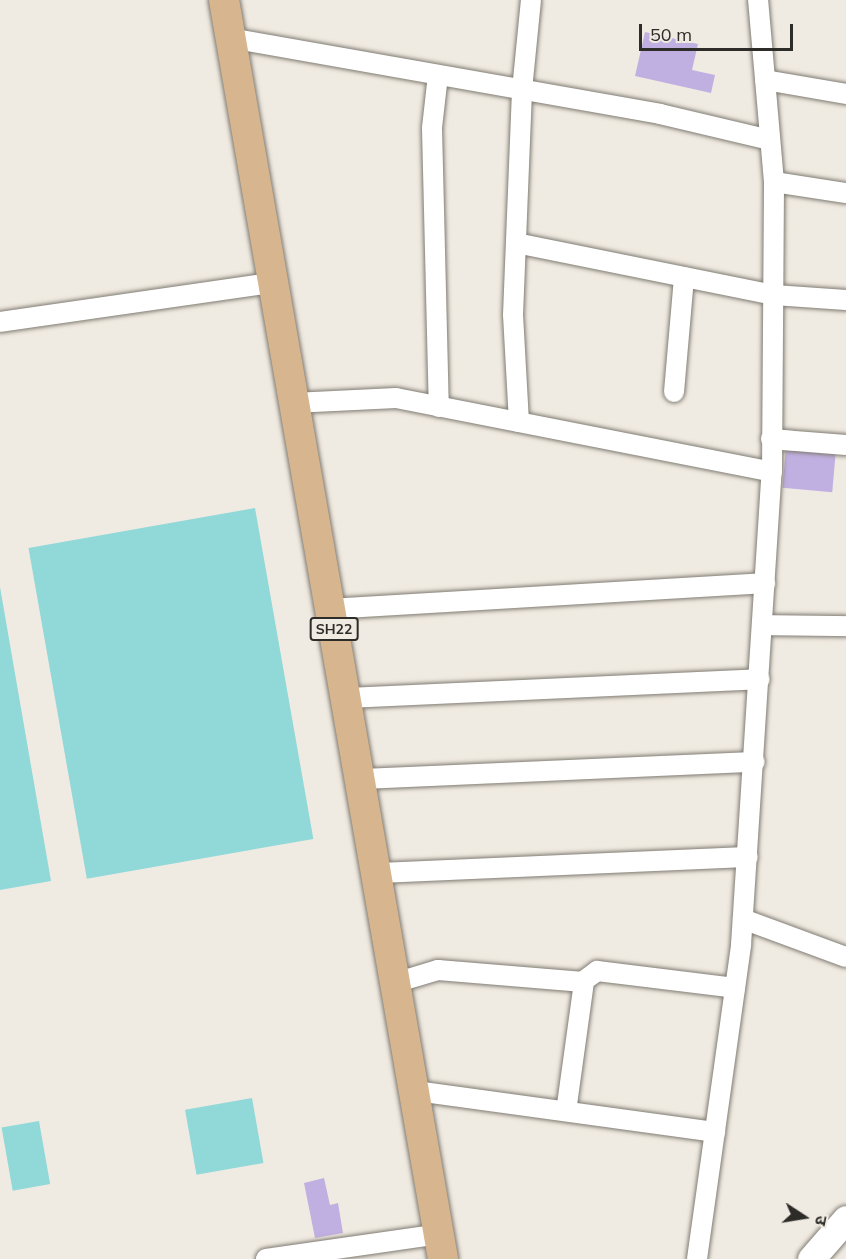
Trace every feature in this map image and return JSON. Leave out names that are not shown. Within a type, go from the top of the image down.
[{"type":"main road","name":"SH22","points":[[224,0],[271,283],[398,982],[441,1246]]},
{"type":"street","points":[[519,422],[513,315],[522,90],[531,0]]},
{"type":"street","points":[[697,1259],[743,919],[755,762],[772,472],[774,182],[758,0]]},
{"type":"street","points":[[230,38],[660,114],[770,140]]},
{"type":"street","points":[[438,75],[432,129],[439,407]]},
{"type":"street","points":[[765,80],[846,94]]},
{"type":"street","points":[[774,182],[846,193]]},
{"type":"street","points":[[516,243],[774,296],[846,300]]},
{"type":"street","points":[[674,392],[684,277]]},
{"type":"street","points":[[0,322],[271,283]]},
{"type":"street","points":[[293,403],[396,398],[772,472]]},
{"type":"street","points":[[771,439],[846,445]]},
{"type":"street","points":[[330,609],[765,583]]},
{"type":"street","points":[[763,625],[846,626]]},
{"type":"street","points":[[346,698],[760,679]]},
{"type":"street","points":[[361,778],[755,762]]},
{"type":"street","points":[[378,873],[748,856]]},
{"type":"street","points":[[743,919],[846,957]]},
{"type":"street","points":[[398,982],[438,970],[582,982],[597,971],[735,988]]},
{"type":"street","points":[[566,1112],[582,982]]},
{"type":"street","points":[[416,1091],[715,1132]]},
{"type":"street","points":[[811,1259],[846,1220]]},
{"type":"street","points":[[267,1259],[441,1246]]},
{"type":"water","points":[[255,508],[313,839],[87,879],[28,548]]},
{"type":"water","points":[[0,587],[51,881],[0,890]]},
{"type":"water","points":[[252,1098],[263,1163],[196,1175],[185,1110]]},
{"type":"water","points":[[39,1121],[50,1184],[13,1191],[2,1128]]},
{"type":"building","points":[[645,32],[698,44],[692,70],[715,75],[711,93],[635,76]]},
{"type":"building","points":[[786,447],[836,451],[832,492],[782,488]]},
{"type":"building","points":[[324,1178],[330,1205],[338,1203],[343,1233],[315,1238],[304,1183]]}]
